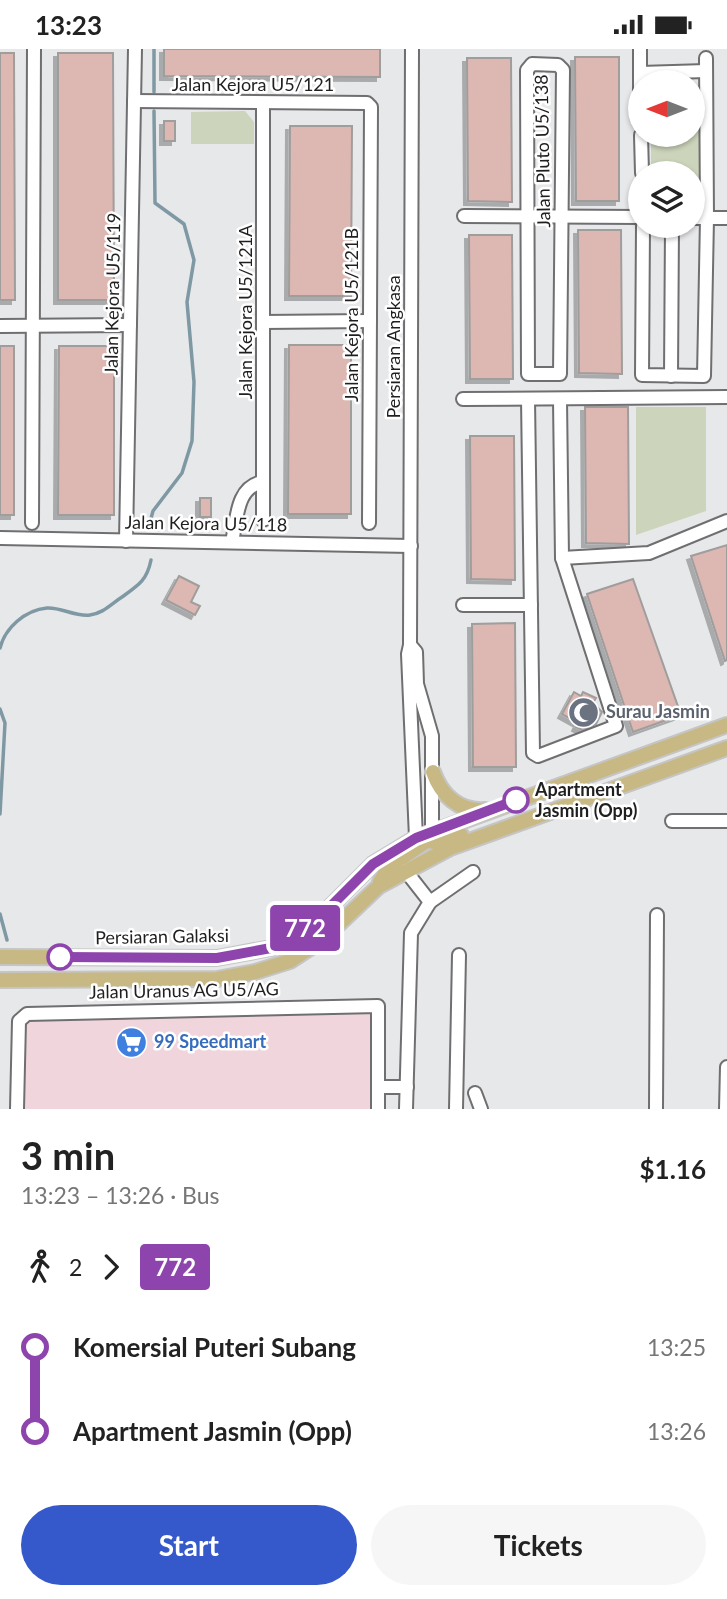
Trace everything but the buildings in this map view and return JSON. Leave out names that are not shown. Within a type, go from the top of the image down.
[{"type":"main road","name":"Persiaran Galaksi","points":[[0,957],[217,958],[271,948],[315,922],[373,864],[425,837],[490,809],[727,726]]},
{"type":"main road","points":[[0,980],[217,979],[255,972],[290,961],[322,940],[379,886],[405,870],[493,832],[727,748]]},
{"type":"main road","points":[[433,772],[437,783],[454,802],[477,810],[490,809]]},
{"type":"main road","points":[[379,886],[390,866],[425,837],[482,829],[493,832]]},
{"type":"street","points":[[32,523],[34,49]]},
{"type":"street","name":"Jalan Kejora U5/119","points":[[127,541],[135,49]]},
{"type":"street","name":"Persiaran Angkasa","points":[[412,49],[411,546],[408,653],[425,837]]},
{"type":"street","points":[[640,50],[640,70]]},
{"type":"street","name":"Jalan Pluto U5/138","points":[[532,65],[558,65],[563,70],[561,374],[528,374],[528,217],[527,70],[532,65]]},
{"type":"street","points":[[665,70],[706,65],[705,72]]},
{"type":"street","name":"Jalan Kejora U5/121","points":[[134,101],[367,103],[371,107]]},
{"type":"street","name":"Jalan Kejora U5/121A","points":[[263,104],[263,520]]},
{"type":"street","name":"Jalan Kejora U5/121B","points":[[369,523],[371,107]]},
{"type":"street","points":[[643,238],[641,372],[645,376],[706,374],[708,218],[703,147]]},
{"type":"street","points":[[464,216],[628,217]]},
{"type":"street","points":[[708,218],[727,218]]},
{"type":"street","points":[[671,376],[672,238]]},
{"type":"street","points":[[263,322],[370,321]]},
{"type":"street","points":[[0,326],[130,325]]},
{"type":"street","points":[[463,399],[727,397]]},
{"type":"street","points":[[528,399],[533,753],[538,756],[616,726],[562,558],[560,400]]},
{"type":"street","points":[[232,543],[244,493],[253,483],[263,482]]},
{"type":"street","points":[[562,558],[649,553],[727,521]]},
{"type":"street","name":"Jalan Kejora U5/118","points":[[0,538],[411,546]]},
{"type":"street","points":[[463,605],[531,605]]},
{"type":"street","name":"Persiaran Angkasa","points":[[410,645],[416,652],[417,684],[430,724],[433,772],[425,837]]},
{"type":"street","points":[[672,821],[727,821]]},
{"type":"street","points":[[405,870],[430,902]]},
{"type":"street","points":[[407,1109],[411,933],[430,902],[473,872]]},
{"type":"street","points":[[656,1109],[657,915]]},
{"type":"street","points":[[456,1109],[458,955]]},
{"type":"street","name":"Jalan Uranus AG U5/AG","points":[[18,1109],[19,1021],[36,1012],[378,1006],[378,1087]]},
{"type":"street","points":[[726,1109],[727,1067]]},
{"type":"street","points":[[378,1109],[378,1087],[407,1087]]},
{"type":"street","points":[[474,1093],[481,1109]]},
{"type":"shaded area","points":[[373,1011],[374,1109],[23,1109],[24,1027],[36,1017]]},
{"type":"green space","points":[[245,111],[254,122],[254,144],[191,144],[191,112]]},
{"type":"green space","points":[[651,147],[699,147],[699,161],[651,161]]},
{"type":"green space","points":[[636,407],[706,407],[706,511],[636,535]]},
{"type":"waterway","points":[[154,49],[154,92]]},
{"type":"waterway","points":[[150,522],[153,511],[182,473],[192,441],[194,382],[187,302],[194,260],[184,224],[155,203],[154,111]]},
{"type":"waterway","points":[[0,648],[11,627],[24,616],[39,609],[52,608],[79,615],[95,614],[103,610],[141,581],[151,560]]},
{"type":"waterway","points":[[0,709],[5,723],[0,814]]},
{"type":"waterway","points":[[0,914],[7,940]]},
{"type":"bus line","name":"772","points":[[60,957],[217,958],[246,955],[271,948],[315,922],[373,864],[416,838],[516,800]]},
{"type":"place","name":"Surau Jasmin","points":[[583,712]]},
{"type":"place","name":"Apartment Jasmin (Opp)","points":[[516,800]]},
{"type":"place","name":"99 Speedmart","points":[[131,1042]]}]
